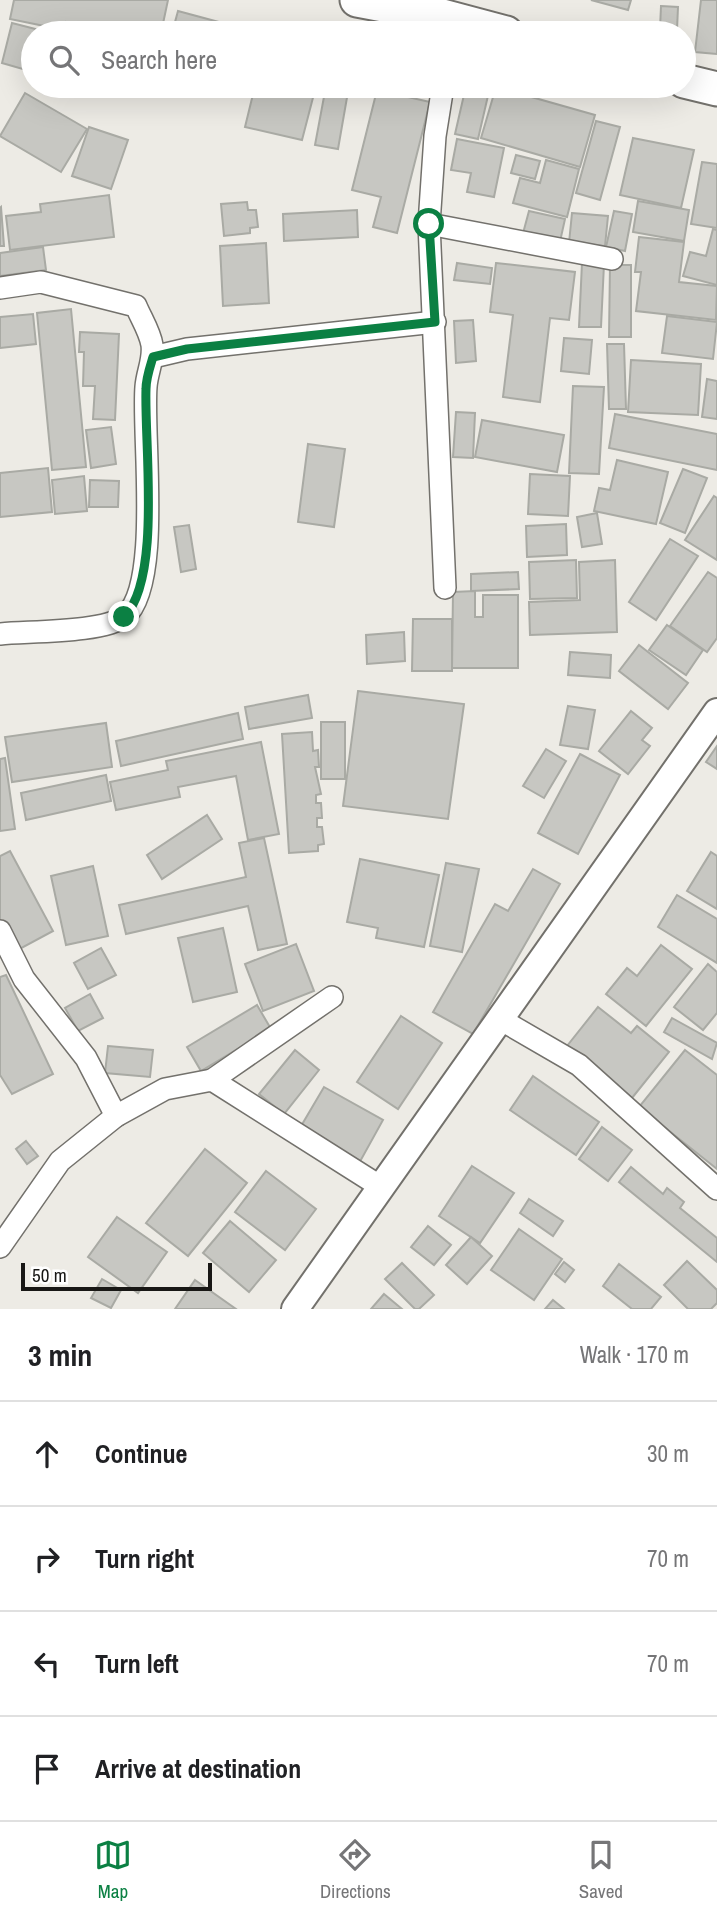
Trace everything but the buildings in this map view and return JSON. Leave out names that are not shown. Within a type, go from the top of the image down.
[{"type":"main road","points":[[357,0],[443,17]]},
{"type":"main road","points":[[696,83],[717,89]]},
{"type":"street","points":[[441,98],[435,136],[429,224],[445,588]]},
{"type":"street","points":[[429,224],[612,259]]},
{"type":"street","points":[[0,288],[41,282],[136,306],[152,342],[153,357],[146,385],[148,532],[139,593],[131,610],[113,623],[92,628],[0,634]]},
{"type":"street","points":[[153,357],[187,349],[435,322]]},
{"type":"street","points":[[295,1309],[498,1018],[717,712]]},
{"type":"street","points":[[0,931],[23,979],[86,1058],[116,1116]]},
{"type":"street","points":[[0,1247],[60,1161],[116,1116],[165,1089],[212,1080],[332,997]]},
{"type":"street","points":[[498,1018],[579,1065],[717,1189]]},
{"type":"street","points":[[212,1080],[381,1187]]},
{"type":"route","points":[[124,617],[131,610],[139,593],[148,532],[146,385],[153,357],[187,349],[435,322],[429,224]]}]
